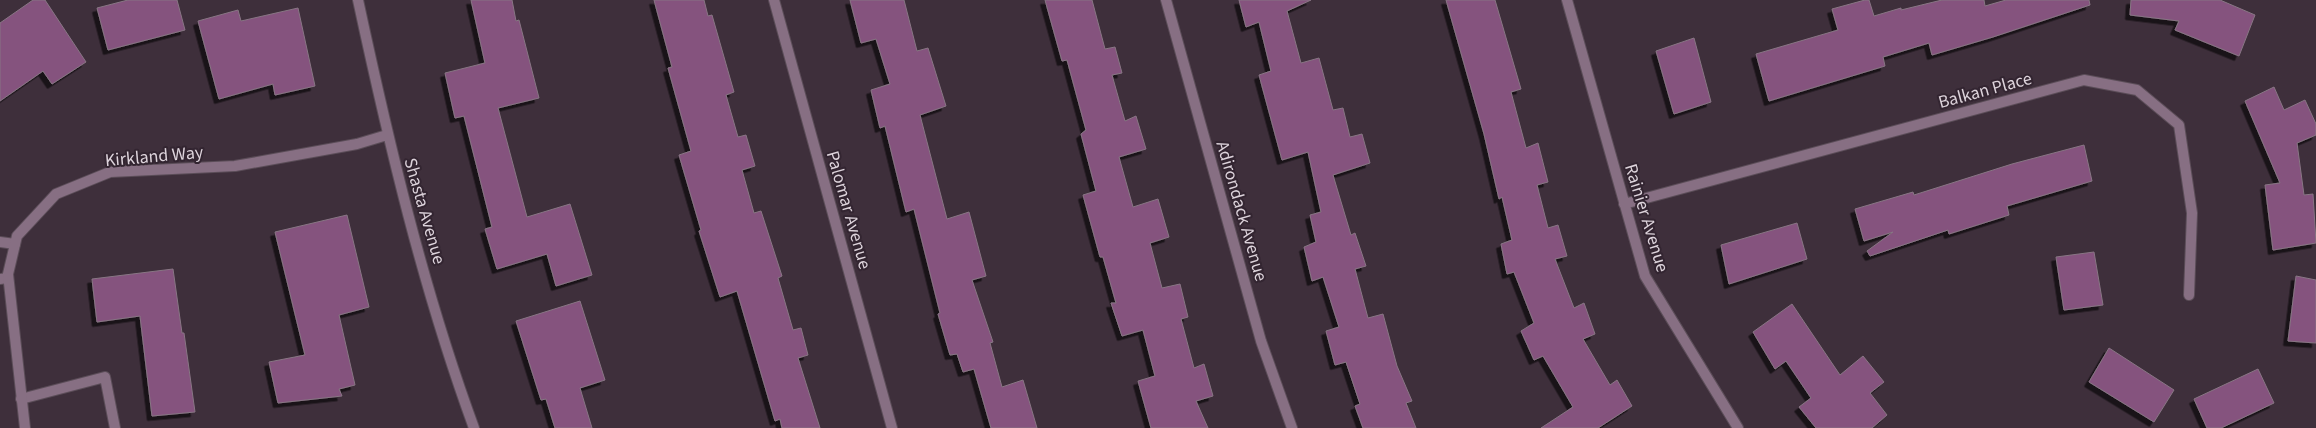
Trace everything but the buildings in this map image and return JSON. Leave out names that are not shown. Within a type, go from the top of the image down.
[{"type":"street","name":"Shasta Avenue","points":[[358,0],[387,135],[417,248],[474,428]]},
{"type":"street","name":"Palomar Avenue","points":[[774,0],[892,428]]},
{"type":"street","name":"Adirondack Avenue","points":[[1166,0],[1261,341],[1292,428]]},
{"type":"street","name":"Rainier Avenue","points":[[1567,0],[1645,276],[1738,428]]},
{"type":"street","name":"Balkan Place","points":[[1624,204],[2084,80],[2137,90],[2179,125],[2192,213],[2189,295]]},
{"type":"street","name":"Kirkland Way","points":[[25,428],[4,278],[17,236],[56,194],[110,172],[235,166],[358,144],[387,135]]},
{"type":"street","points":[[0,242],[15,244]]},
{"type":"street","points":[[21,399],[105,377],[115,428]]}]
